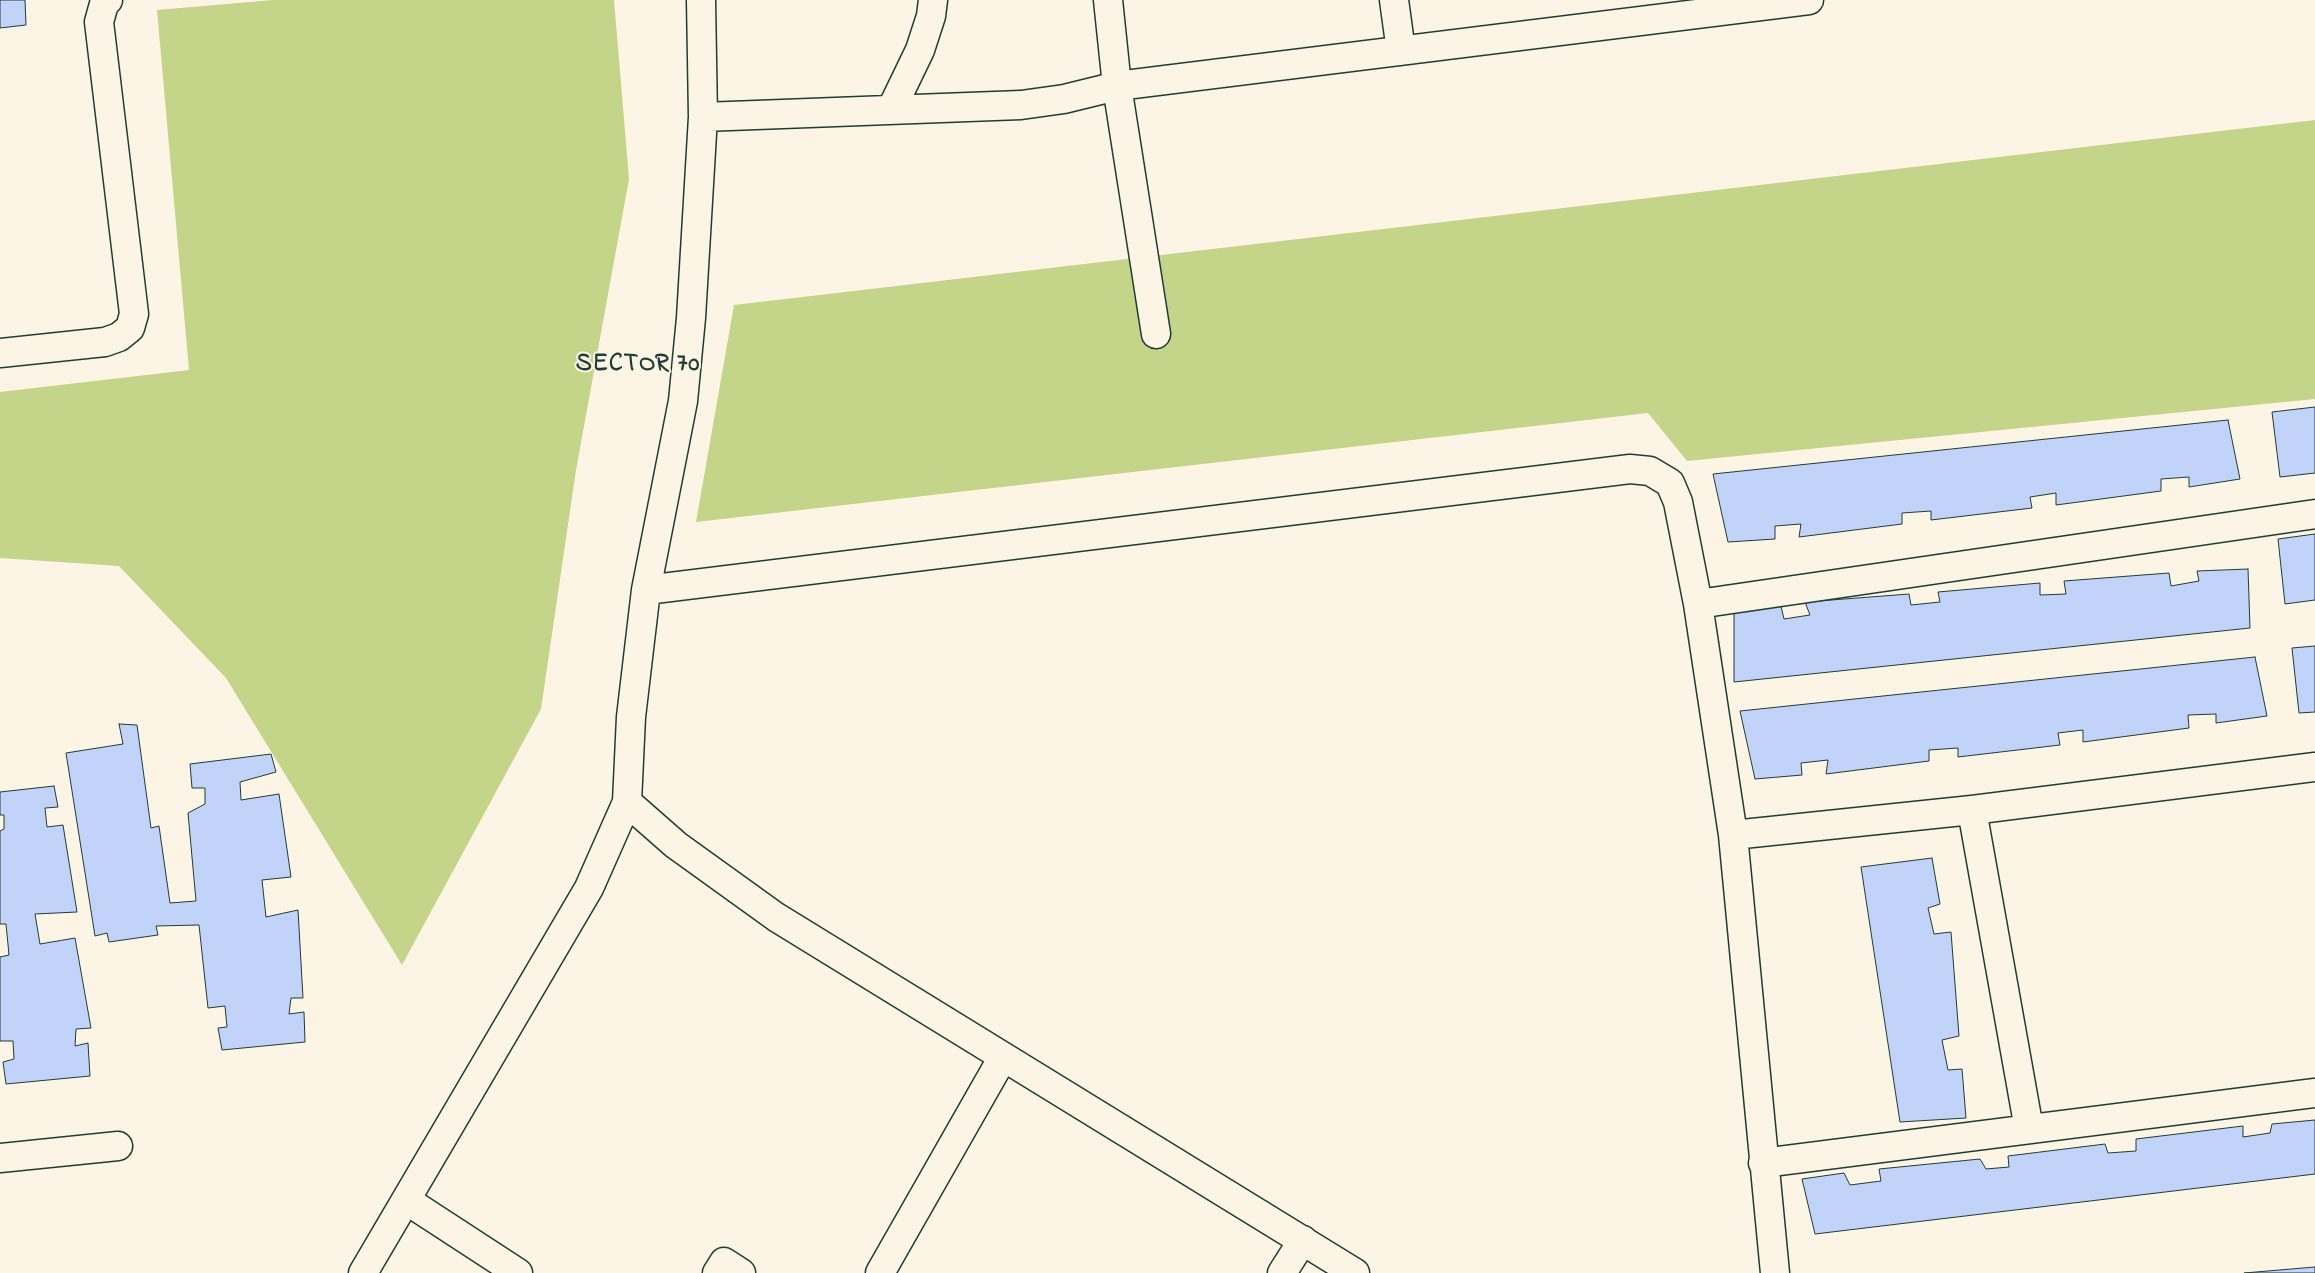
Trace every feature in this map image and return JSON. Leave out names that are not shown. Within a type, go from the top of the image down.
[{"type":"street","points":[[0,353],[105,342],[120,338],[130,328],[134,314],[99,22],[104,4],[108,0]]},
{"type":"street","points":[[363,1273],[589,888],[626,802],[631,717],[646,590],[683,401],[691,318],[703,117],[701,0]]},
{"type":"street","points":[[891,110],[920,50],[931,16],[933,0]]},
{"type":"street","points":[[1108,0],[1117,86],[1156,334]]},
{"type":"street","points":[[1394,0],[1401,50]]},
{"type":"street","points":[[703,117],[1021,105],[1064,99],[1117,86],[1809,0]]},
{"type":"street","points":[[646,590],[1630,468],[1650,471],[1670,483],[1678,502],[1698,604],[1733,835],[1775,1273]]},
{"type":"street","points":[[1698,604],[2315,514]]},
{"type":"street","points":[[1733,835],[1972,810],[2315,767]]},
{"type":"street","points":[[626,802],[676,846],[776,917],[1355,1273]]},
{"type":"street","points":[[1972,810],[2030,1129]]},
{"type":"street","points":[[880,1273],[1003,1057]]},
{"type":"street","points":[[1763,1163],[2315,1093]]},
{"type":"street","points":[[0,1158],[118,1146]]},
{"type":"street","points":[[406,1200],[518,1273]]},
{"type":"street","points":[[1282,1273],[1303,1240]]},
{"type":"street","points":[[717,1273],[724,1262],[740,1273]]},
{"type":"green space","points":[[273,0],[614,0],[629,179],[576,470],[541,709],[402,965],[226,678],[119,566],[0,558],[0,392],[189,370],[157,10]]},
{"type":"green space","points":[[2315,120],[2315,399],[1687,461],[1648,413],[696,522],[734,305]]},
{"type":"building","points":[[0,0],[25,0],[26,25],[0,28]]},
{"type":"building","points":[[2315,407],[2315,473],[2280,477],[2272,412]]},
{"type":"building","points":[[2228,420],[2240,479],[2189,487],[2189,477],[2161,479],[2161,491],[2056,505],[2056,493],[2030,497],[2032,508],[1931,520],[1931,511],[1902,513],[1902,524],[1799,537],[1801,524],[1775,526],[1775,539],[1728,542],[1713,474]]},
{"type":"building","points":[[2315,534],[2315,600],[2285,604],[2278,539]]},
{"type":"building","points":[[2248,569],[2250,628],[1734,682],[1734,613],[1781,606],[1784,619],[1810,615],[1805,602],[1909,594],[1911,605],[1940,602],[1938,592],[2040,583],[2040,595],[2066,594],[2064,581],[2169,573],[2171,586],[2199,581],[2197,571]]},
{"type":"building","points":[[2315,646],[2315,712],[2299,713],[2292,648]]},
{"type":"building","points":[[2255,657],[2267,716],[2216,723],[2216,714],[2188,715],[2189,728],[2083,742],[2083,730],[2058,733],[2060,745],[1958,757],[1958,748],[1929,750],[1929,761],[1826,774],[1828,760],[1801,763],[1802,775],[1755,779],[1740,711]]},
{"type":"building","points":[[119,724],[137,725],[151,828],[159,826],[170,903],[196,901],[188,813],[205,804],[205,788],[192,788],[190,764],[271,754],[276,772],[240,782],[241,800],[279,794],[291,877],[262,880],[266,917],[298,910],[303,998],[291,998],[289,1014],[304,1012],[305,1042],[222,1050],[218,1028],[227,1027],[225,1006],[208,1008],[199,925],[156,926],[158,935],[109,942],[107,933],[95,936],[66,753],[123,744]]},
{"type":"building","points":[[54,786],[58,807],[45,808],[47,827],[63,825],[77,912],[35,914],[40,944],[75,938],[91,1028],[76,1029],[75,1046],[88,1043],[90,1076],[6,1084],[3,1062],[14,1059],[13,1041],[0,1041],[0,957],[9,955],[6,924],[0,924],[0,831],[4,829],[4,815],[0,815],[0,792]]},
{"type":"building","points":[[1932,858],[1940,904],[1928,908],[1934,934],[1951,932],[1959,1036],[1942,1040],[1948,1070],[1962,1069],[1966,1118],[1900,1122],[1861,867]]},
{"type":"building","points":[[2315,1120],[2315,1174],[1815,1234],[1802,1179],[1844,1173],[1850,1185],[1881,1181],[1879,1169],[1980,1159],[1986,1169],[2009,1167],[2008,1156],[2105,1144],[2108,1153],[2136,1151],[2136,1139],[2243,1126],[2243,1137],[2270,1133],[2272,1124]]},
{"type":"building","points":[[2315,1267],[2315,1273],[2244,1273]]},
{"type":"district","name":"SECTOR 70","points":[[638,366]]}]
